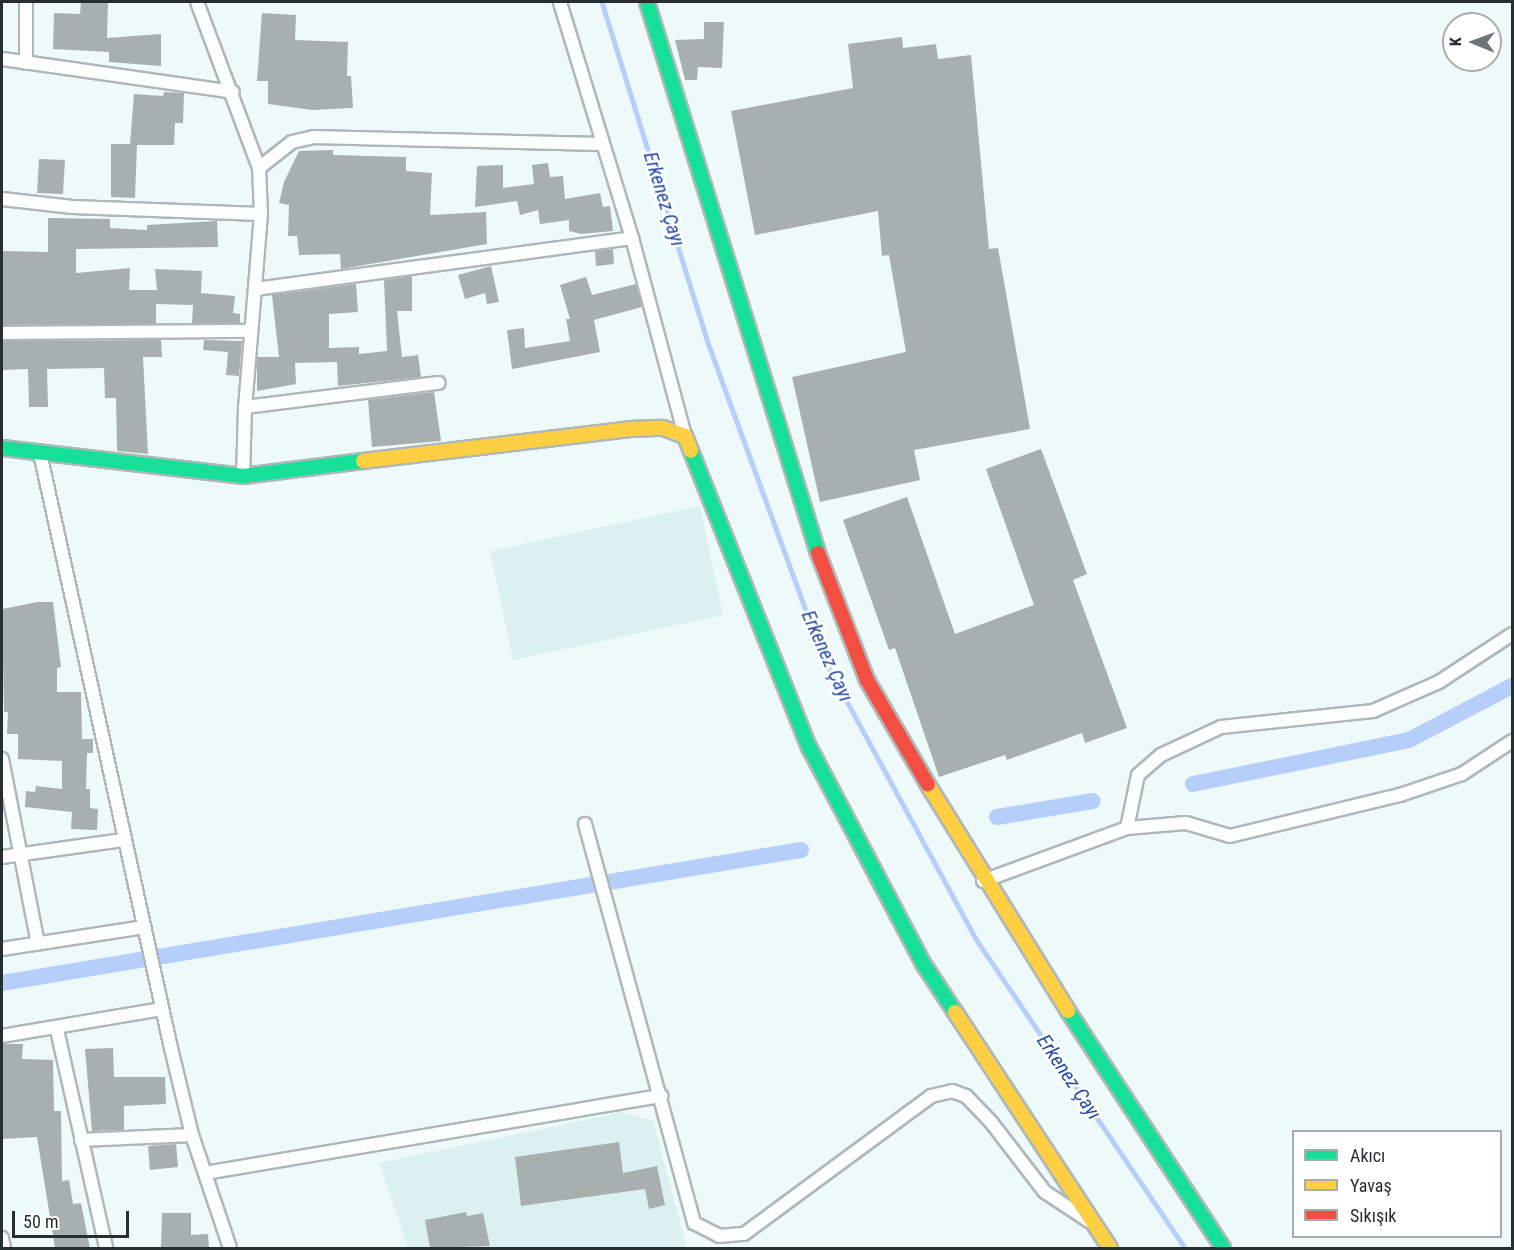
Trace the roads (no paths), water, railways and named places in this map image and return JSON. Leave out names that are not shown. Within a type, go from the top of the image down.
[{"type":"street","points":[[26,2],[27,63]]},
{"type":"street","points":[[197,2],[233,92],[259,168],[261,214],[245,407],[243,476]]},
{"type":"street","points":[[560,2],[600,144],[632,238],[685,436],[809,747],[924,965],[1110,1248]]},
{"type":"street","points":[[647,2],[821,561],[867,680],[983,881],[1223,1248]]},
{"type":"street","points":[[2,59],[233,92]]},
{"type":"street","points":[[259,168],[292,142],[313,137],[600,144]]},
{"type":"street","points":[[2,199],[73,207],[261,214]]},
{"type":"street","points":[[256,289],[632,238]]},
{"type":"street","points":[[2,333],[251,330]]},
{"type":"street","points":[[245,407],[439,383]]},
{"type":"street","points":[[2,448],[243,476],[630,429],[663,428],[685,436]]},
{"type":"street","points":[[40,453],[123,840],[192,1135],[230,1248]]},
{"type":"street","points":[[1127,828],[1138,775],[1161,755],[1221,727],[1373,711],[1439,682],[1512,634]]},
{"type":"street","points":[[983,881],[1127,828],[1186,823],[1230,836],[1410,791],[1462,774],[1512,741]]},
{"type":"street","points":[[2,759],[38,944]]},
{"type":"street","points":[[585,824],[604,904],[662,1096],[688,1209],[694,1223],[706,1233],[744,1234],[764,1222],[931,1096],[952,1091],[966,1096],[991,1122],[1045,1192],[1093,1223]]},
{"type":"street","points":[[2,857],[123,840]]},
{"type":"street","points":[[2,949],[145,931]]},
{"type":"street","points":[[2,1036],[57,1030],[162,1009]]},
{"type":"street","points":[[57,1030],[106,1248]]},
{"type":"street","points":[[205,1173],[662,1096]]},
{"type":"street","points":[[81,1140],[192,1135]]},
{"type":"street","points":[[2,1238],[4,1248]]},
{"type":"waterway","name":"Erkenez Çayı","points":[[602,2],[710,348],[823,657],[976,939],[1185,1248]]},
{"type":"waterway","points":[[1193,784],[1409,740],[1512,686]]},
{"type":"waterway","points":[[997,817],[1093,801]]},
{"type":"waterway","points":[[2,983],[801,850]]}]
